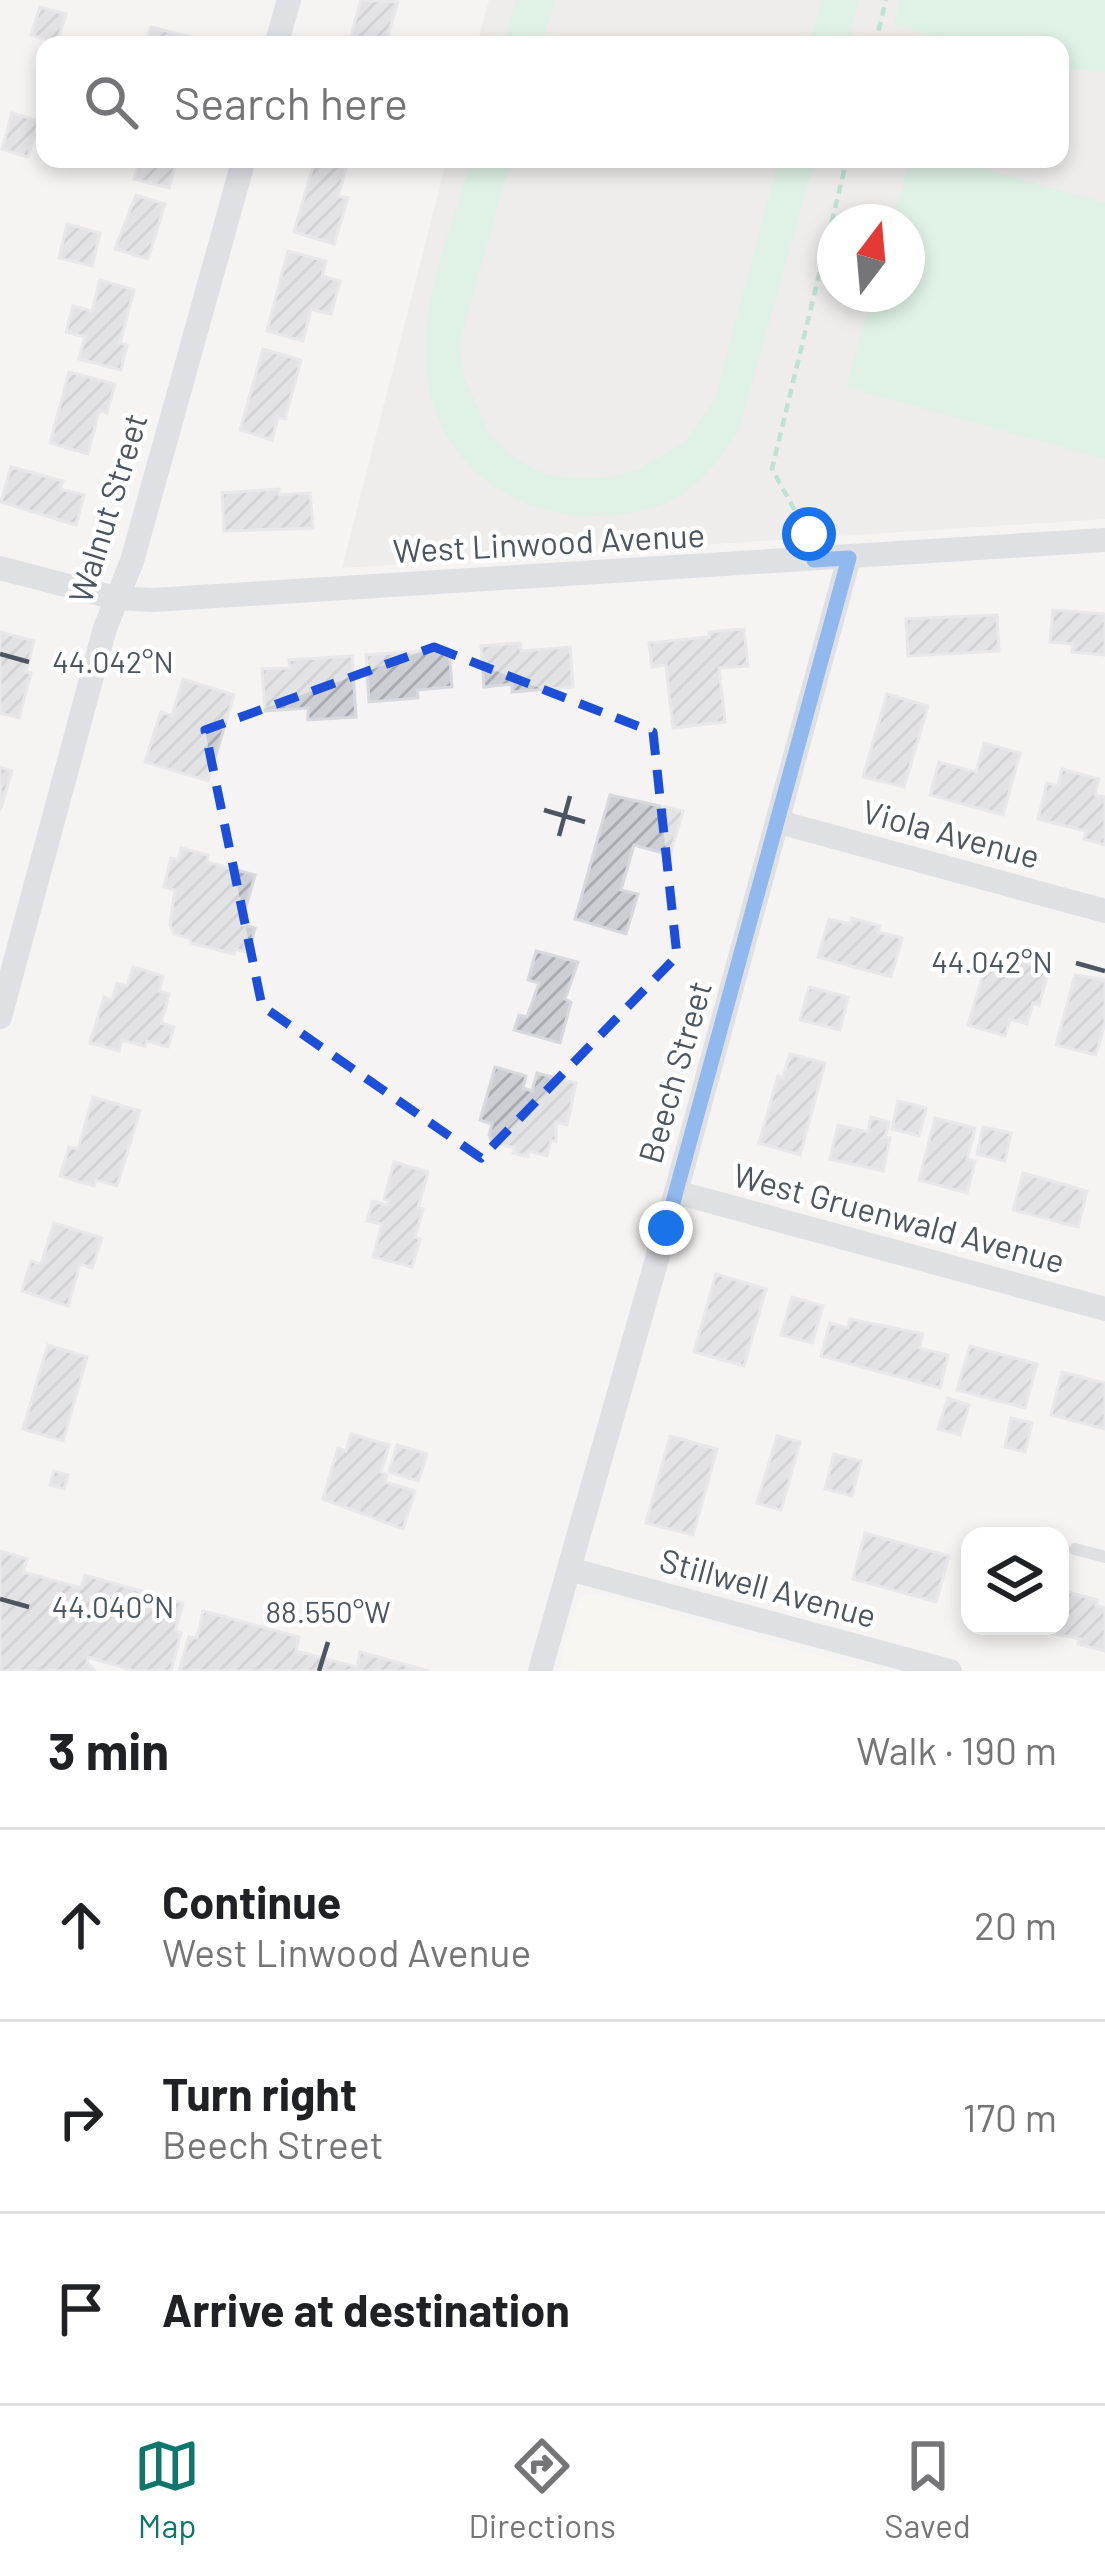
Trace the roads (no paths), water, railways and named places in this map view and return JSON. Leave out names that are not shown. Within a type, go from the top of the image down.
[{"type":"street","points":[[278,36],[285,1]]},
{"type":"street","name":"Walnut Street","points":[[0,1017],[115,598],[132,561],[241,168]]},
{"type":"street","name":"West Linwood Avenue","points":[[0,568],[115,598],[153,601],[1105,540]]},
{"type":"street","name":"Beech Street","points":[[540,1671],[849,558]]},
{"type":"street","name":"Viola Avenue","points":[[779,822],[1105,911]]},
{"type":"street","name":"West Gruenwald Avenue","points":[[676,1192],[1105,1309]]},
{"type":"street","name":"Stillwell Avenue","points":[[569,1569],[950,1671]]},
{"type":"lane","points":[[1075,1549],[1105,1557]]}]
